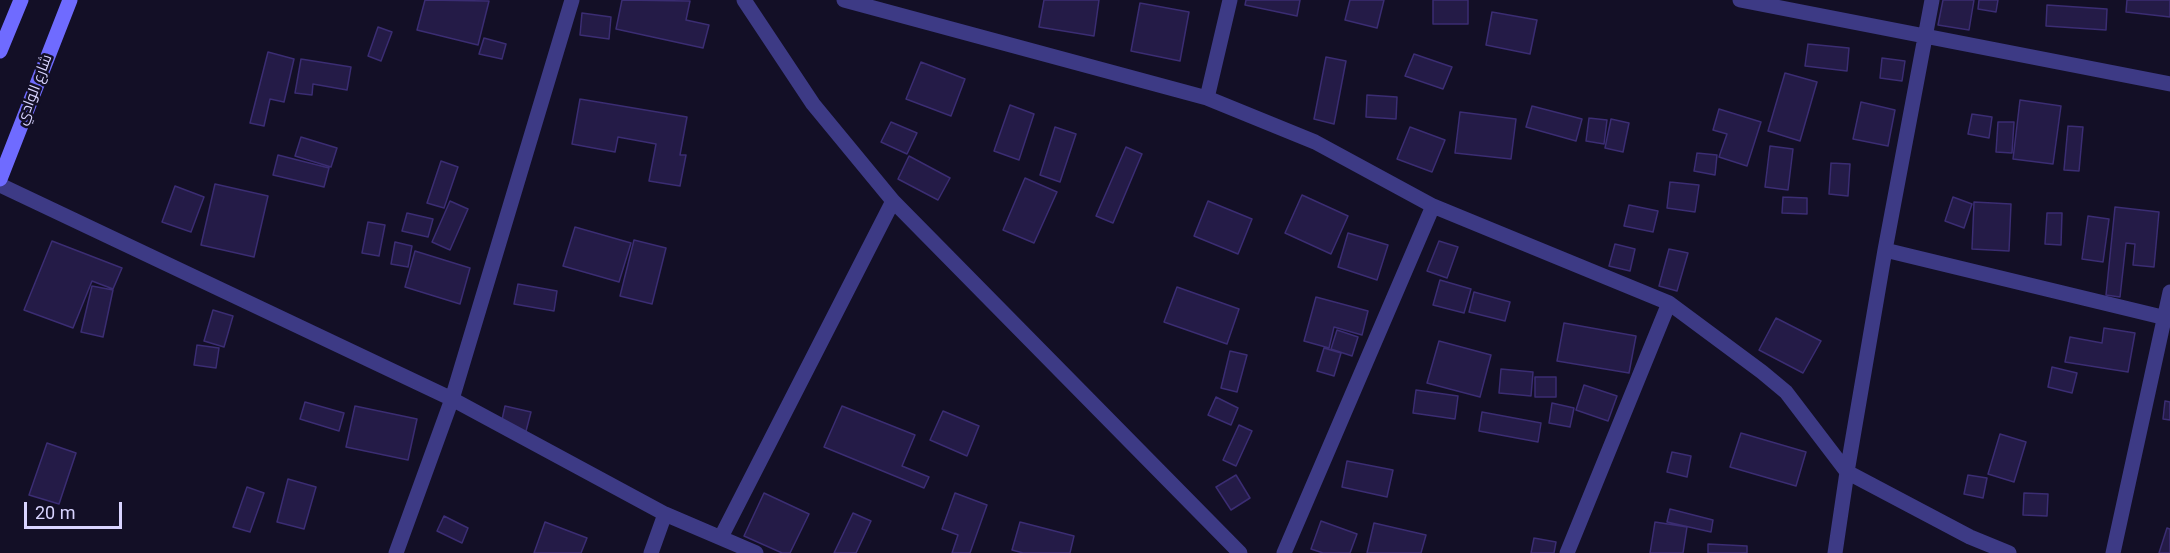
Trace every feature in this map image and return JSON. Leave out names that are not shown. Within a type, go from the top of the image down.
[{"type":"main road","points":[[0,51],[21,0]]},
{"type":"main road","name":"شارع الوادي","points":[[0,179],[70,0]]},
{"type":"street","points":[[396,553],[452,399],[572,0]]},
{"type":"street","points":[[744,0],[813,104],[893,201],[1240,553]]},
{"type":"street","points":[[844,0],[1207,98],[1315,142],[1433,206],[1669,303],[1786,392],[1846,472],[1970,537],[2009,553]]},
{"type":"street","points":[[1207,98],[1230,0]]},
{"type":"street","points":[[1740,0],[2170,84]]},
{"type":"street","points":[[1835,553],[1846,472],[1932,0]]},
{"type":"street","points":[[0,184],[452,399],[665,514],[756,553]]},
{"type":"street","points":[[721,537],[893,201]]},
{"type":"street","points":[[1284,553],[1433,206]]},
{"type":"street","points":[[1885,250],[2168,319]]},
{"type":"street","points":[[2113,553],[2168,319],[2170,292]]},
{"type":"street","points":[[1567,553],[1669,303]]},
{"type":"street","points":[[651,553],[665,514]]},
{"type":"building","points":[[425,0],[489,1],[478,45],[417,30]]},
{"type":"building","points":[[622,0],[690,1],[686,20],[709,25],[703,48],[616,29]]},
{"type":"building","points":[[1044,0],[1099,0],[1094,36],[1039,27]]},
{"type":"building","points":[[1246,0],[1300,0],[1297,16],[1245,5]]},
{"type":"building","points":[[1350,0],[1384,0],[1377,28],[1345,20]]},
{"type":"building","points":[[1433,0],[1468,0],[1468,24],[1433,24]]},
{"type":"building","points":[[1943,0],[1974,0],[1969,30],[1938,25]]},
{"type":"building","points":[[1979,0],[1998,0],[1996,12],[1978,9]]},
{"type":"building","points":[[2127,0],[2170,0],[2170,17],[2126,12]]},
{"type":"building","points":[[1140,3],[1189,12],[1180,61],[1131,51]]},
{"type":"building","points":[[2047,5],[2107,9],[2106,30],[2046,26]]},
{"type":"building","points":[[1492,12],[1537,20],[1530,54],[1486,45]]},
{"type":"building","points":[[582,13],[611,17],[609,39],[580,35]]},
{"type":"building","points":[[378,27],[392,32],[381,61],[368,56]]},
{"type":"building","points":[[484,38],[506,44],[502,59],[479,54]]},
{"type":"building","points":[[1808,44],[1849,48],[1847,71],[1805,66]]},
{"type":"building","points":[[268,52],[294,59],[284,102],[270,99],[264,126],[250,123]]},
{"type":"building","points":[[1414,54],[1452,67],[1443,89],[1405,76]]},
{"type":"building","points":[[1326,57],[1346,61],[1334,124],[1314,119]]},
{"type":"building","points":[[1882,58],[1905,61],[1902,81],[1880,78]]},
{"type":"building","points":[[301,59],[351,67],[347,90],[313,84],[312,95],[295,93]]},
{"type":"building","points":[[921,62],[965,79],[951,116],[906,99]]},
{"type":"building","points":[[1785,73],[1817,82],[1800,141],[1768,131]]},
{"type":"building","points":[[1367,95],[1397,97],[1396,119],[1366,117]]},
{"type":"building","points":[[580,99],[687,117],[680,155],[686,155],[680,186],[649,181],[656,144],[618,137],[615,152],[572,144]]},
{"type":"building","points":[[2020,100],[2061,106],[2053,164],[2013,159]]},
{"type":"building","points":[[1861,102],[1895,110],[1888,146],[1853,139]]},
{"type":"building","points":[[1010,105],[1034,114],[1019,160],[994,151]]},
{"type":"building","points":[[1532,106],[1582,119],[1576,141],[1526,127]]},
{"type":"building","points":[[1719,109],[1761,122],[1747,166],[1719,157],[1727,134],[1713,130]]},
{"type":"building","points":[[1460,112],[1516,119],[1511,159],[1455,153]]},
{"type":"building","points":[[1972,114],[1992,117],[1989,138],[1968,134]]},
{"type":"building","points":[[1589,118],[1607,120],[1604,144],[1586,141]]},
{"type":"building","points":[[1611,119],[1629,123],[1623,152],[1605,148]]},
{"type":"building","points":[[891,122],[917,133],[907,154],[881,142]]},
{"type":"building","points":[[1998,122],[2014,122],[2012,153],[1996,152]]},
{"type":"building","points":[[2068,126],[2083,127],[2079,171],[2064,170]]},
{"type":"building","points":[[1055,127],[1076,134],[1060,182],[1040,175]]},
{"type":"building","points":[[1410,127],[1445,140],[1432,172],[1397,159]]},
{"type":"building","points":[[301,137],[337,148],[331,167],[295,156]]},
{"type":"building","points":[[1770,146],[1793,149],[1788,190],[1765,187]]},
{"type":"building","points":[[1126,147],[1142,154],[1113,223],[1096,216]]},
{"type":"building","points":[[1697,153],[1717,155],[1715,175],[1694,171]]},
{"type":"building","points":[[278,155],[329,168],[324,187],[273,175]]},
{"type":"building","points":[[909,156],[950,178],[938,200],[898,179]]},
{"type":"building","points":[[441,161],[458,167],[444,208],[427,203]]},
{"type":"building","points":[[1831,163],[1850,164],[1848,196],[1829,194]]},
{"type":"building","points":[[1025,178],[1057,192],[1034,243],[1003,230]]},
{"type":"building","points":[[1670,182],[1699,185],[1695,212],[1667,208]]},
{"type":"building","points":[[215,184],[268,196],[254,257],[201,245]]},
{"type":"building","points":[[175,186],[204,197],[191,232],[162,222]]},
{"type":"building","points":[[1302,195],[1348,216],[1331,254],[1285,233]]},
{"type":"building","points":[[1783,197],[1807,198],[1807,214],[1782,213]]},
{"type":"building","points":[[1953,197],[1972,204],[1964,228],[1945,221]]},
{"type":"building","points":[[450,201],[468,209],[450,250],[432,242]]},
{"type":"building","points":[[1208,201],[1252,219],[1238,254],[1194,236]]},
{"type":"building","points":[[1974,202],[2011,204],[2009,251],[1972,249]]},
{"type":"building","points":[[1629,205],[1658,211],[1653,232],[1624,226]]},
{"type":"building","points":[[2115,207],[2159,212],[2154,267],[2133,265],[2135,244],[2126,243],[2120,297],[2106,295]]},
{"type":"building","points":[[407,213],[433,219],[428,237],[402,231]]},
{"type":"building","points":[[2047,213],[2062,213],[2061,245],[2045,244]]},
{"type":"building","points":[[2088,216],[2109,219],[2103,262],[2082,259]]},
{"type":"building","points":[[368,222],[385,225],[379,256],[362,253]]},
{"type":"building","points":[[575,227],[631,243],[619,282],[563,266]]},
{"type":"building","points":[[1348,233],[1388,245],[1377,280],[1338,267]]},
{"type":"building","points":[[634,240],[666,248],[652,304],[620,296]]},
{"type":"building","points":[[52,241],[122,268],[113,289],[92,281],[73,328],[24,310]]},
{"type":"building","points":[[1439,241],[1458,247],[1447,278],[1427,271]]},
{"type":"building","points":[[395,242],[412,246],[408,267],[391,264]]},
{"type":"building","points":[[1615,244],[1635,249],[1630,271],[1609,266]]},
{"type":"building","points":[[1669,249],[1688,253],[1677,291],[1659,286]]},
{"type":"building","points":[[415,251],[470,268],[460,304],[405,287]]},
{"type":"building","points":[[1440,280],[1471,289],[1464,313],[1433,305]]},
{"type":"building","points":[[518,284],[557,291],[554,311],[514,304]]},
{"type":"building","points":[[92,286],[113,290],[103,337],[81,332]]},
{"type":"building","points":[[1177,287],[1239,309],[1227,344],[1164,322]]},
{"type":"building","points":[[1474,292],[1510,302],[1505,321],[1469,312]]},
{"type":"building","points":[[1316,297],[1368,311],[1362,335],[1334,327],[1329,348],[1304,341]]},
{"type":"building","points":[[213,310],[233,316],[224,347],[204,341]]},
{"type":"building","points":[[1776,318],[1821,341],[1803,373],[1759,350]]},
{"type":"building","points":[[1564,323],[1636,336],[1629,373],[1557,361]]},
{"type":"building","points":[[2104,328],[2135,333],[2128,372],[2065,362],[2070,337],[2102,343]]},
{"type":"building","points":[[1337,330],[1358,337],[1352,356],[1331,349]]},
{"type":"building","points":[[1439,341],[1491,355],[1480,397],[1427,383]]},
{"type":"building","points":[[197,345],[219,348],[216,368],[194,365]]},
{"type":"building","points":[[1324,348],[1341,353],[1334,376],[1317,371]]},
{"type":"building","points":[[1230,351],[1247,355],[1237,392],[1221,388]]},
{"type":"building","points":[[2052,367],[2077,373],[2072,393],[2048,387]]},
{"type":"building","points":[[1501,369],[1533,372],[1531,396],[1499,393]]},
{"type":"building","points":[[1535,377],[1556,377],[1556,397],[1535,397]]},
{"type":"building","points":[[1584,385],[1617,396],[1608,421],[1576,410]]},
{"type":"building","points":[[1416,390],[1458,396],[1455,419],[1413,413]]},
{"type":"building","points":[[1216,397],[1238,408],[1231,425],[1208,415]]},
{"type":"building","points":[[2165,401],[2170,402],[2170,420],[2163,419]]},
{"type":"building","points":[[305,402],[344,413],[339,431],[300,419]]},
{"type":"building","points":[[1552,403],[1574,408],[1570,427],[1549,423]]},
{"type":"building","points":[[355,406],[417,419],[408,460],[346,447]]},
{"type":"building","points":[[505,406],[531,412],[525,435],[500,429]]},
{"type":"building","points":[[842,406],[915,435],[902,466],[929,477],[924,488],[824,447]]},
{"type":"building","points":[[943,411],[979,426],[967,456],[930,440]]},
{"type":"building","points":[[1482,412],[1541,423],[1538,442],[1479,431]]},
{"type":"building","points":[[1239,425],[1252,431],[1236,466],[1223,460]]},
{"type":"building","points":[[1741,433],[1806,452],[1796,486],[1730,467]]},
{"type":"building","points":[[2000,434],[2026,442],[2014,482],[1988,474]]},
{"type":"building","points":[[47,443],[76,453],[59,504],[29,495]]},
{"type":"building","points":[[1672,452],[1691,456],[1687,477],[1667,472]]},
{"type":"building","points":[[1347,461],[1393,470],[1387,497],[1342,487]]},
{"type":"building","points":[[1236,475],[1250,498],[1231,510],[1216,487]]},
{"type":"building","points":[[1968,475],[1987,478],[1983,498],[1964,494]]},
{"type":"building","points":[[288,479],[316,487],[304,529],[277,522]]},
{"type":"building","points":[[247,487],[264,493],[250,532],[233,527]]},
{"type":"building","points":[[764,493],[809,514],[790,553],[782,553],[744,536]]},
{"type":"building","points":[[955,493],[987,505],[970,553],[952,553],[958,535],[942,529]]},
{"type":"building","points":[[2024,493],[2048,494],[2047,516],[2023,515]]},
{"type":"building","points":[[1670,509],[1713,520],[1711,532],[1667,522]]},
{"type":"building","points":[[853,513],[871,521],[856,553],[834,553]]},
{"type":"building","points":[[444,516],[468,528],[462,543],[437,531]]},
{"type":"building","points":[[1321,521],[1357,534],[1350,553],[1323,553],[1311,549]]},
{"type":"building","points":[[545,522],[587,538],[581,553],[534,553]]},
{"type":"building","points":[[1020,522],[1074,536],[1070,553],[1023,553],[1012,550]]},
{"type":"building","points":[[1655,522],[1687,527],[1683,553],[1650,553]]},
{"type":"building","points":[[1374,523],[1426,535],[1421,553],[1367,553]]},
{"type":"building","points":[[2167,528],[2170,529],[2170,553],[2159,553]]},
{"type":"building","points":[[1534,538],[1556,542],[1554,553],[1531,553]]},
{"type":"building","points":[[1708,544],[1747,546],[1747,553],[1708,553]]}]
